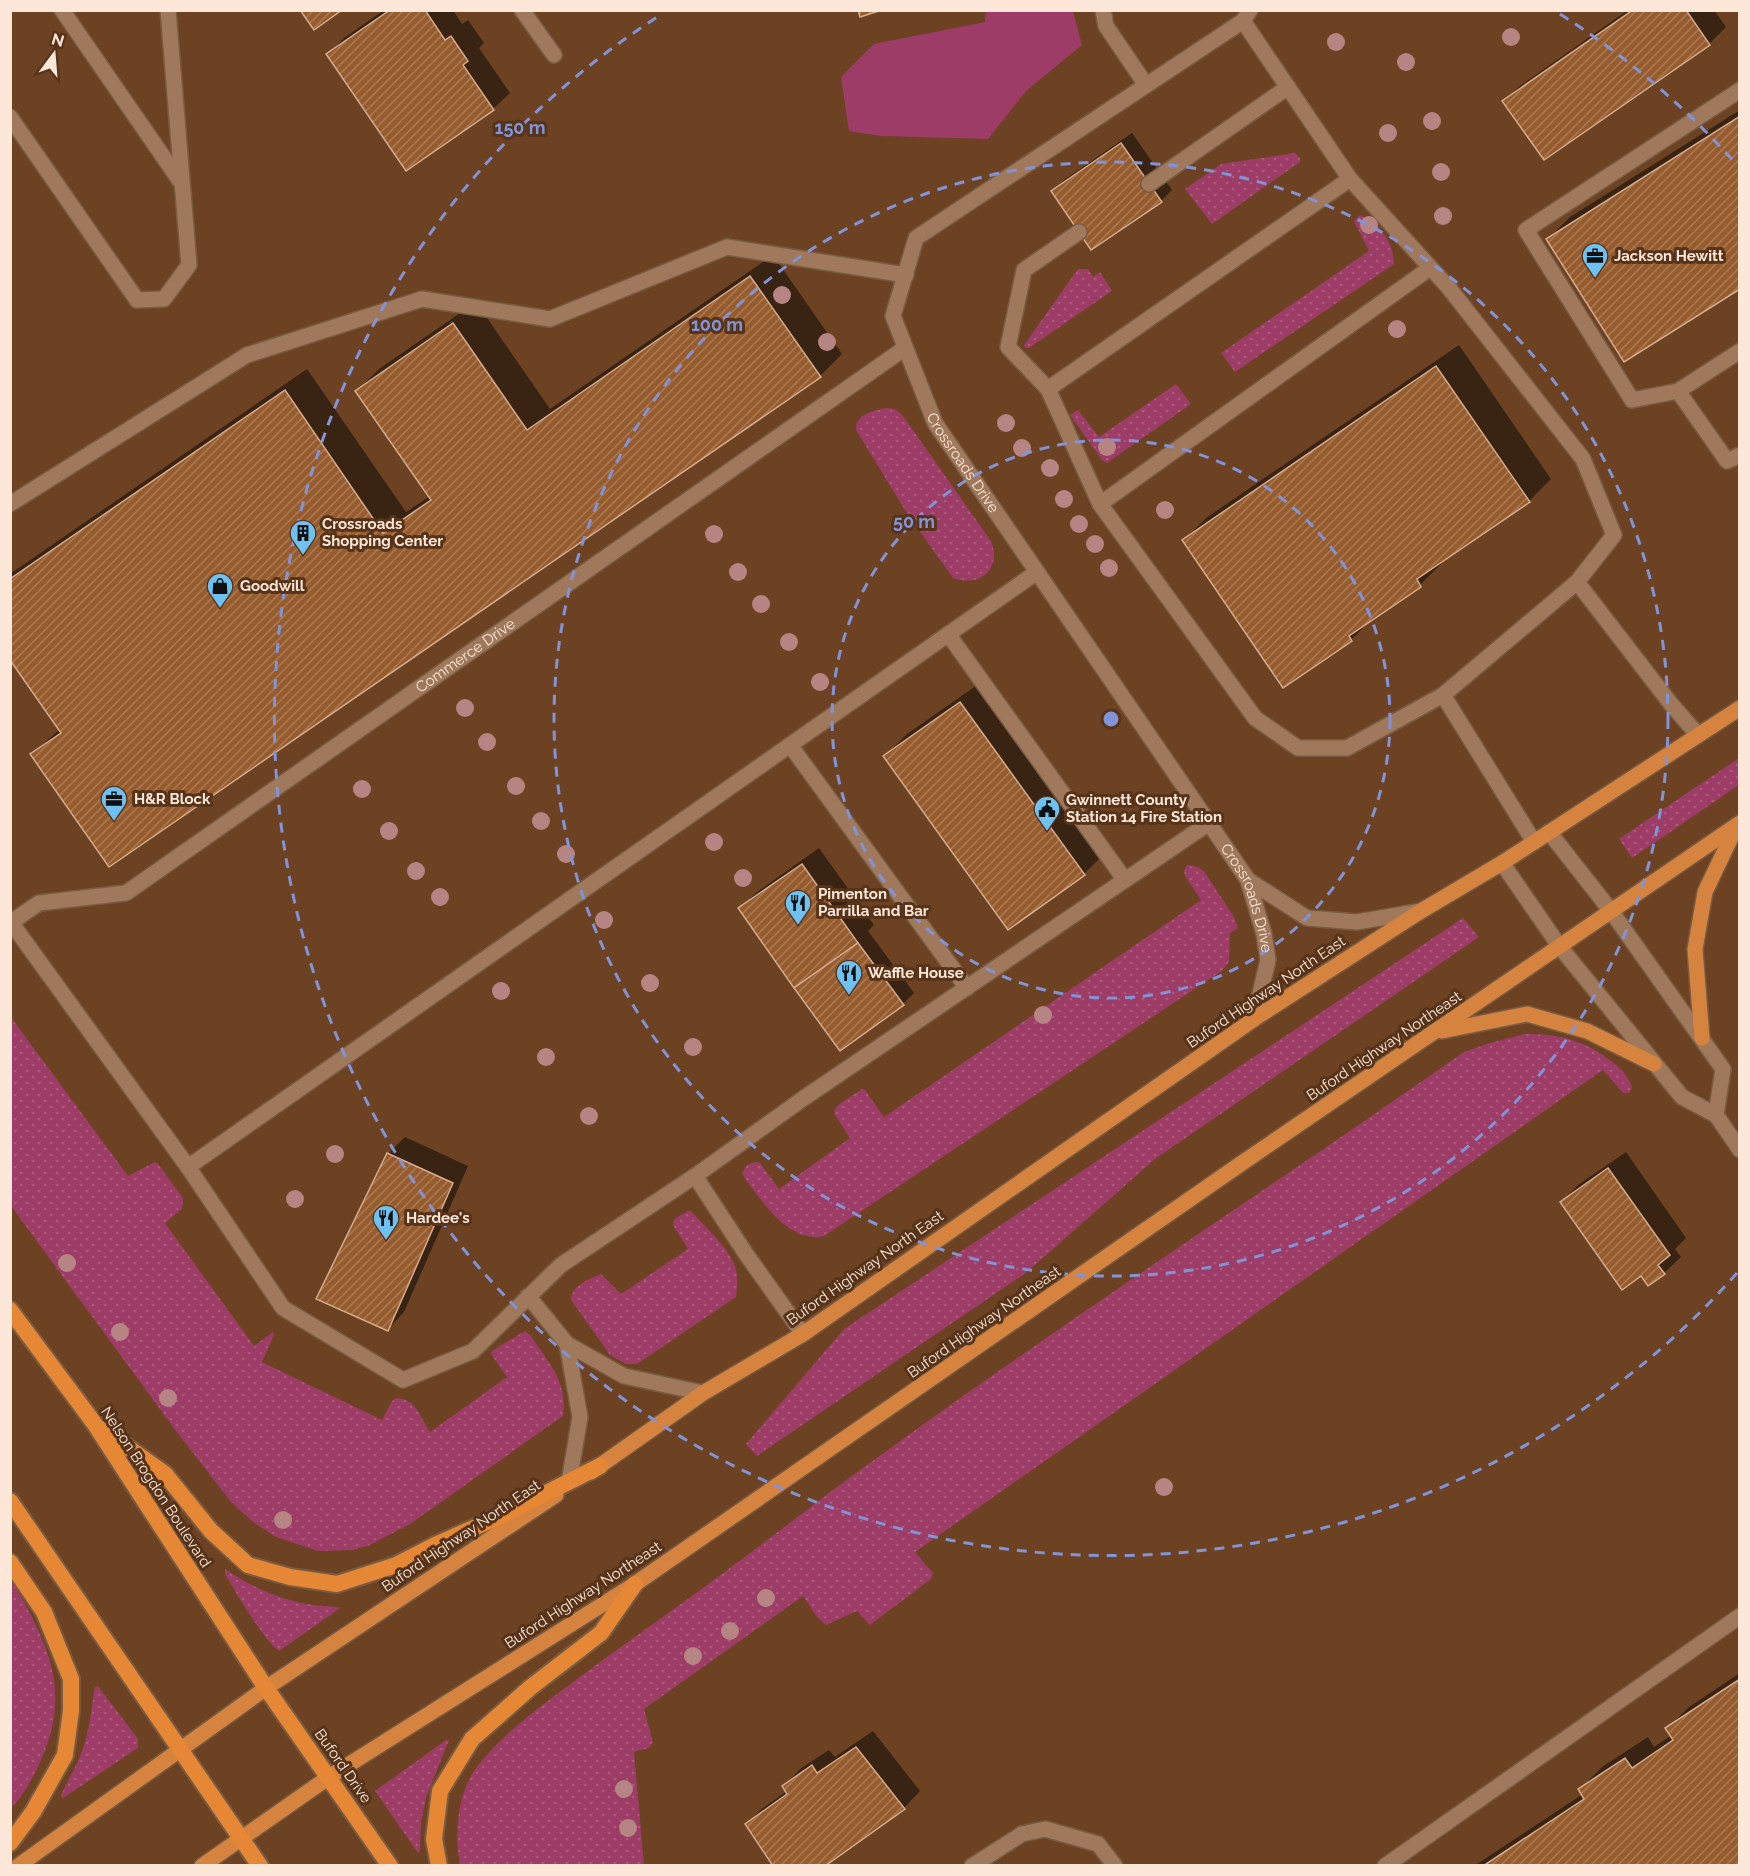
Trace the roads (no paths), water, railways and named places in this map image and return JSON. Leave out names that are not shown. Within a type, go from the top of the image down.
[{"type":"highway","name":"Nelson Brogdon Boulevard","points":[[10,1310],[94,1423],[266,1688]]},
{"type":"highway","points":[[94,1423],[165,1474],[211,1531],[248,1565],[290,1577],[337,1584],[396,1565],[600,1466]]},
{"type":"highway","points":[[10,1501],[260,1866]]},
{"type":"highway","points":[[10,1562],[44,1612],[71,1679],[65,1755],[33,1812],[10,1843]]},
{"type":"highway","points":[[439,1866],[434,1839],[440,1791],[472,1739],[531,1687],[601,1633],[635,1584]]},
{"type":"highway","name":"Buford Drive","points":[[266,1688],[390,1866]]},
{"type":"main road","name":"Buford Highway North East","points":[[18,1866],[266,1688],[600,1466],[703,1393],[803,1334],[1254,1019],[1421,911],[1502,863],[1740,708]]},
{"type":"main road","name":"Buford Highway Northeast","points":[[241,1838],[329,1777],[635,1584],[1242,1163],[1738,824]]},
{"type":"main road","points":[[1702,1038],[1695,949],[1705,892],[1738,824]]},
{"type":"main road","points":[[1436,1032],[1527,1014],[1587,1031],[1654,1064]]},
{"type":"main road","points":[[202,1866],[241,1838]]},
{"type":"street","points":[[62,10],[182,183]]},
{"type":"street","points":[[10,117],[137,300],[164,299],[189,265],[168,10]]},
{"type":"street","points":[[522,10],[554,55]]},
{"type":"street","points":[[1103,10],[1106,26],[1146,85]]},
{"type":"street","points":[[1079,232],[1024,270],[1008,346],[1048,389],[1101,504],[1255,718],[1298,748],[1347,748],[1443,695],[1577,582],[1614,535],[1583,459],[1449,288],[1350,179],[1288,87],[1246,16]]},
{"type":"street","name":"Crossroads Drive","points":[[1246,16],[916,238],[893,316],[935,423],[1248,880],[1264,934],[1268,960],[1254,1019]]},
{"type":"street","points":[[1149,184],[1288,87]]},
{"type":"street","points":[[1740,90],[1526,230],[1632,400],[1678,391],[1740,351]]},
{"type":"street","points":[[1048,389],[1350,179]]},
{"type":"street","points":[[10,504],[247,355],[422,299],[550,319],[727,247],[906,275]]},
{"type":"street","points":[[1101,504],[1431,268]]},
{"type":"street","name":"Commerce Drive","points":[[11,922],[39,903],[126,893],[905,348]]},
{"type":"street","points":[[1678,391],[1727,461],[1740,454]]},
{"type":"street","points":[[188,1167],[1037,572]]},
{"type":"street","points":[[1577,582],[1671,705],[1698,735]]},
{"type":"street","points":[[948,634],[1125,880]]},
{"type":"street","points":[[1443,695],[1534,842]]},
{"type":"street","points":[[790,745],[967,988]]},
{"type":"street","points":[[11,922],[188,1167],[283,1308],[403,1380],[473,1351],[561,1265],[695,1176],[814,1092],[1209,823]]},
{"type":"street","points":[[1549,832],[1611,911],[1723,1069],[1716,1115]]},
{"type":"street","points":[[1502,863],[1560,947],[1654,1064],[1682,1097],[1716,1115],[1740,1150]]},
{"type":"street","points":[[1248,880],[1307,918],[1357,922],[1421,911]]},
{"type":"street","points":[[695,1176],[746,1254],[803,1334]]},
{"type":"street","points":[[528,1296],[567,1344],[624,1376],[703,1393]]},
{"type":"street","points":[[567,1344],[580,1417],[569,1482]]},
{"type":"street","points":[[1385,1866],[1740,1616]]},
{"type":"street","points":[[972,1866],[1022,1833],[1046,1829],[1098,1844],[1115,1866]]},
{"type":"place","name":"Jackson Hewitt","points":[[1595,279]]},
{"type":"place","name":"Crossroads Shopping Center","points":[[303,556]]},
{"type":"place","name":"Goodwill","points":[[220,609]]},
{"type":"place","name":"H&R Block","points":[[114,822]]},
{"type":"place","name":"Gwinnett County Station 14 Fire Station","points":[[1047,832]]},
{"type":"place","name":"Pimenton Parrilla and Bar","points":[[798,926]]},
{"type":"place","name":"Waffle House","points":[[849,996]]},
{"type":"place","name":"Hardee's","points":[[386,1241]]}]
